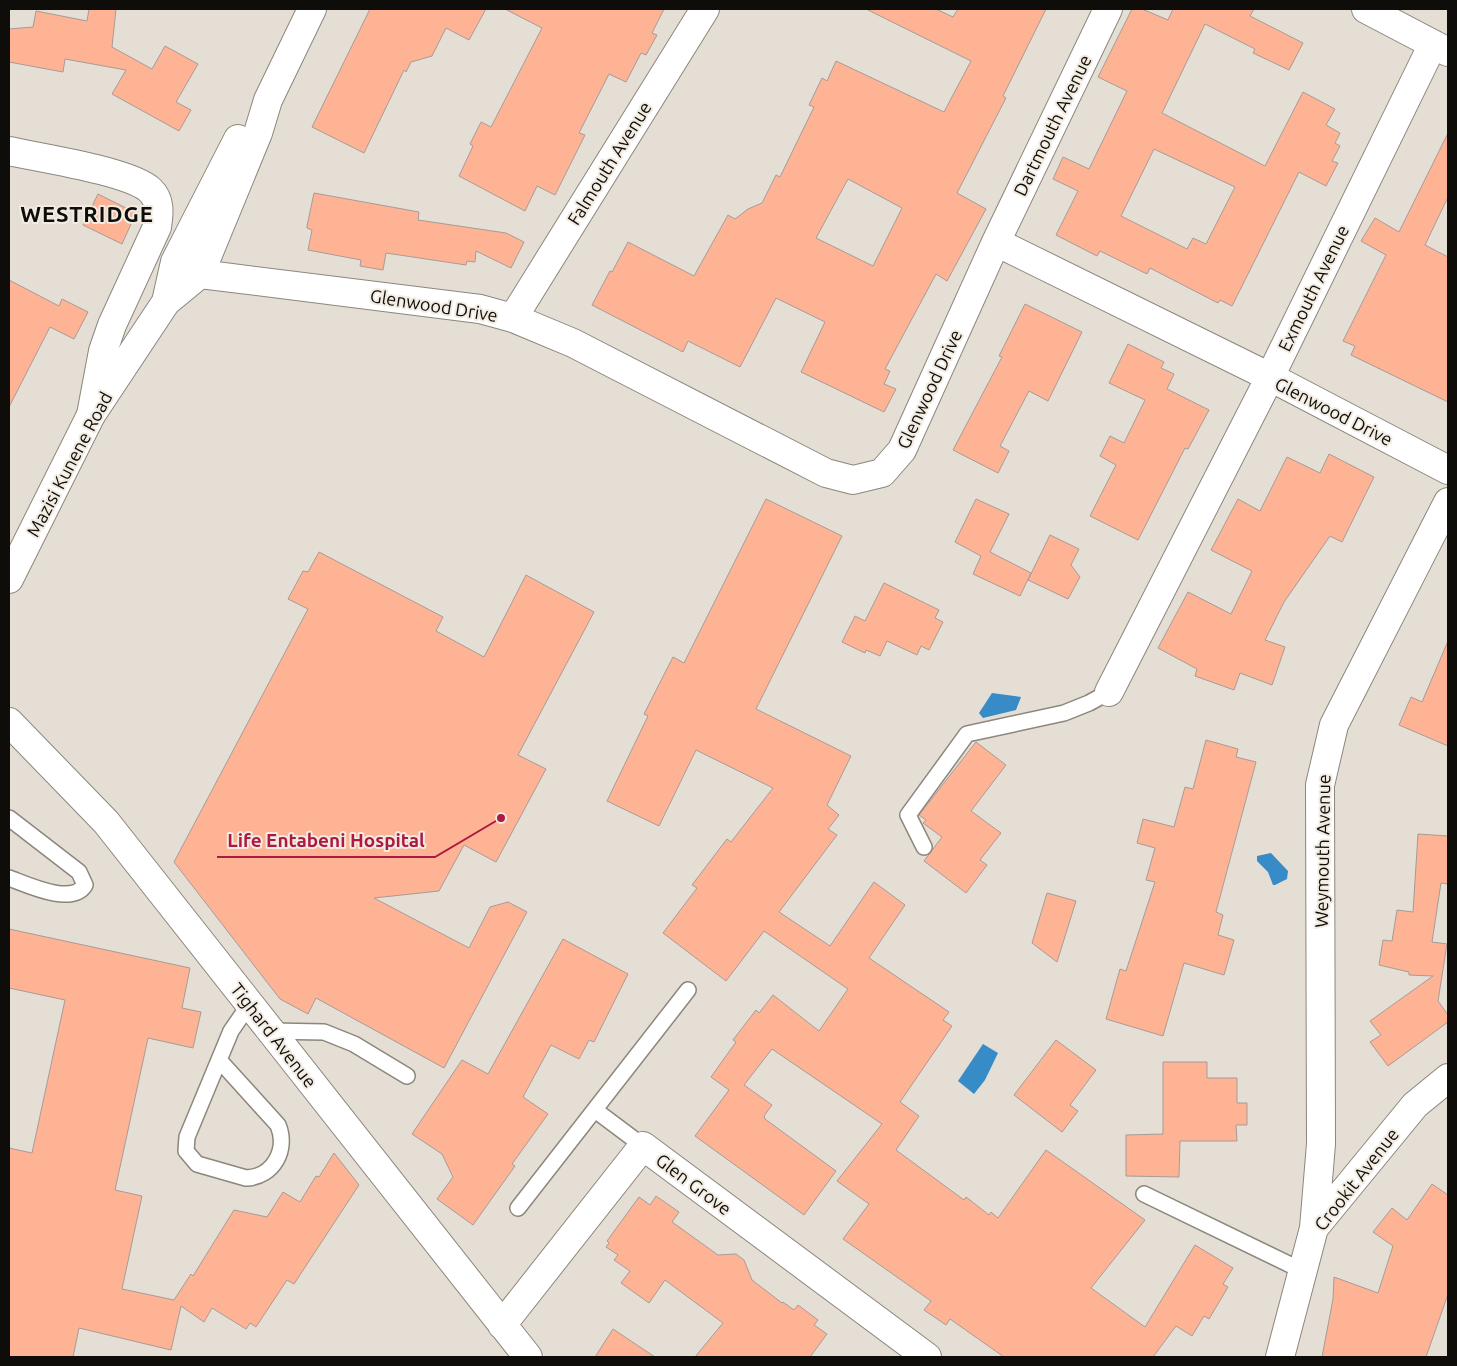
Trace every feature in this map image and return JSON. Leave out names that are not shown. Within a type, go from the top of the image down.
[{"type":"street","name":"Mazisi Kunene Road","points":[[9,579],[91,415],[166,302],[200,274],[258,134],[268,100],[312,9]]},
{"type":"street","name":"Falmouth Avenue","points":[[513,318],[704,9]]},
{"type":"street","name":"Dartmouth Avenue","points":[[996,242],[1108,9]]},
{"type":"street","points":[[1366,9],[1441,48]]},
{"type":"street","name":"Exmouth Avenue","points":[[1109,692],[1441,48]]},
{"type":"street","name":"Mazisi Kunene Road","points":[[166,302],[175,262],[243,129],[268,100]]},
{"type":"street","points":[[9,151],[117,175],[151,191],[157,201],[159,210],[157,227],[112,325],[103,351],[91,415]]},
{"type":"street","name":"Glenwood Drive","points":[[175,262],[200,274],[480,310],[513,318],[573,343],[826,473],[853,480],[882,473],[902,450],[996,242],[1270,377],[1448,470]]},
{"type":"street","name":"Weymouth Avenue","points":[[1314,1228],[1322,1144],[1320,785],[1334,725],[1448,502]]},
{"type":"street","name":"Tighard Avenue","points":[[9,722],[106,822],[528,1357]]},
{"type":"street","name":"Crookit Avenue","points":[[1280,1357],[1314,1228],[1415,1105],[1448,1078]]},
{"type":"street","name":"Glen Grove","points":[[502,1325],[643,1146],[927,1357]]},
{"type":"lane","points":[[924,846],[908,815],[967,734],[1064,713],[1089,704],[1109,692]]},
{"type":"lane","points":[[9,818],[79,872],[85,885],[82,890],[74,894],[62,895],[9,878]]},
{"type":"lane","points":[[518,1208],[688,990]]},
{"type":"lane","points":[[220,1061],[278,1125],[281,1134],[282,1148],[278,1160],[254,1178],[246,1178],[197,1164],[186,1151],[187,1138],[231,1031],[249,1005]]},
{"type":"lane","points":[[270,1031],[324,1032],[331,1034],[354,1044],[407,1076]]},
{"type":"lane","points":[[595,1110],[643,1146]]},
{"type":"lane","points":[[1144,1194],[1303,1271]]},
{"type":"water","points":[[992,693],[1021,697],[1016,710],[983,718],[979,713]]},
{"type":"water","points":[[1271,853],[1288,871],[1287,879],[1275,885],[1273,885],[1268,872],[1257,861],[1257,856]]},
{"type":"water","points":[[983,1044],[998,1053],[985,1080],[974,1094],[958,1081]]},
{"type":"building","points":[[89,9],[116,9],[112,47],[152,69],[165,46],[198,64],[176,102],[191,110],[179,131],[112,94],[126,70],[65,59],[63,72],[9,62],[9,29],[33,27],[36,11],[87,21]]},
{"type":"building","points":[[370,9],[486,9],[469,40],[446,28],[432,56],[411,62],[406,72],[404,70],[364,153],[312,127]]},
{"type":"building","points":[[505,9],[664,9],[652,33],[657,35],[646,55],[641,53],[626,82],[609,74],[579,133],[585,135],[555,195],[537,186],[525,211],[459,176],[473,146],[470,144],[481,122],[491,127],[542,28]]},
{"type":"building","points":[[866,9],[936,9],[953,17],[958,9],[1046,9],[1003,96],[1006,98],[957,193],[986,209],[947,281],[936,274],[885,369],[890,371],[884,384],[896,389],[884,412],[801,372],[825,322],[776,298],[740,367],[688,341],[683,352],[592,305],[628,242],[694,276],[728,215],[735,219],[748,209],[762,203],[776,175],[780,177],[814,107],[809,105],[822,78],[827,81],[836,61],[944,112],[971,61]],"holes":[[[848,179],[902,208],[873,266],[816,238]]]},
{"type":"building","points":[[1132,9],[1142,9],[1168,20],[1173,9],[1254,9],[1250,16],[1303,43],[1289,70],[1253,53],[1255,49],[1205,24],[1162,113],[1265,166],[1303,92],[1335,109],[1326,125],[1340,133],[1335,143],[1340,146],[1332,161],[1338,163],[1326,186],[1299,172],[1232,306],[1220,300],[1218,303],[1150,268],[1147,274],[1100,251],[1097,256],[1056,235],[1078,191],[1053,179],[1063,157],[1089,169],[1127,91],[1098,77]],"holes":[[[1154,149],[1235,187],[1206,244],[1193,238],[1187,249],[1121,216]]]},
{"type":"building","points":[[1448,133],[1448,197],[1425,245],[1448,257],[1448,402],[1351,355],[1355,346],[1343,341],[1386,255],[1361,241],[1375,218],[1399,232]]},
{"type":"building","points":[[314,193],[419,212],[418,220],[506,233],[524,242],[511,268],[476,251],[475,262],[467,261],[466,265],[386,253],[383,270],[360,266],[361,260],[308,250],[312,230],[307,228],[307,226]]},
{"type":"building","points":[[98,194],[136,213],[122,244],[83,225]]},
{"type":"building","points":[[9,280],[59,306],[62,299],[88,312],[74,339],[50,327],[9,407]]},
{"type":"building","points":[[1025,304],[1082,332],[1048,401],[1029,391],[1000,446],[1009,451],[998,473],[953,450],[1002,357],[999,356]]},
{"type":"building","points":[[1128,344],[1164,362],[1161,368],[1174,374],[1167,389],[1209,410],[1188,449],[1185,448],[1138,540],[1090,516],[1116,465],[1100,456],[1110,436],[1124,443],[1145,400],[1109,383]]},
{"type":"building","points":[[1329,454],[1374,477],[1342,542],[1330,536],[1284,602],[1265,640],[1285,647],[1272,685],[1240,673],[1234,690],[1195,676],[1197,669],[1158,648],[1188,592],[1231,614],[1252,571],[1211,550],[1238,499],[1260,511],[1287,457],[1320,473]]},
{"type":"building","points":[[766,499],[842,536],[756,709],[851,756],[827,805],[839,815],[828,829],[837,835],[779,912],[830,946],[874,882],[905,905],[869,958],[949,1012],[943,1020],[952,1026],[900,1102],[919,1116],[896,1150],[964,1200],[966,1197],[989,1215],[991,1212],[998,1218],[1046,1150],[1145,1220],[1091,1288],[1145,1327],[1195,1245],[1233,1268],[1223,1284],[1228,1287],[1209,1319],[1204,1316],[1192,1336],[1176,1326],[1153,1357],[1004,1357],[950,1319],[946,1325],[924,1310],[931,1301],[843,1239],[869,1204],[837,1181],[882,1124],[772,1049],[744,1085],[772,1105],[764,1116],[765,1119],[836,1171],[804,1215],[695,1136],[729,1090],[711,1077],[736,1042],[733,1040],[756,1010],[759,1013],[773,995],[819,1031],[848,989],[764,931],[726,981],[663,933],[697,888],[692,885],[727,839],[731,842],[773,788],[696,750],[659,826],[607,801],[648,716],[644,714],[673,657],[684,663]]},
{"type":"building","points":[[976,499],[1009,514],[990,552],[1031,573],[1020,596],[973,574],[981,556],[955,542]]},
{"type":"building","points":[[1050,535],[1079,549],[1071,565],[1080,577],[1068,599],[1028,580]]},
{"type":"building","points":[[319,552],[443,617],[436,631],[484,657],[526,575],[594,612],[518,755],[546,769],[496,862],[464,845],[439,891],[374,898],[469,948],[490,907],[508,902],[527,912],[444,1068],[316,998],[308,1014],[280,999],[174,862],[308,609],[288,599],[303,571],[308,572]]},
{"type":"building","points":[[884,583],[939,610],[935,618],[943,622],[929,650],[921,646],[917,655],[887,641],[880,656],[866,650],[865,653],[842,642],[855,616],[865,621]]},
{"type":"building","points":[[1448,641],[1448,746],[1399,725],[1411,697],[1422,702]]},
{"type":"building","points":[[1206,740],[1238,749],[1236,757],[1256,762],[1216,912],[1223,915],[1218,935],[1234,940],[1224,975],[1184,963],[1163,1036],[1106,1019],[1120,969],[1126,971],[1155,882],[1146,880],[1155,848],[1137,843],[1143,819],[1174,827],[1185,787],[1193,789]]},
{"type":"building","points":[[976,742],[1006,765],[971,811],[1001,833],[980,860],[987,865],[966,893],[924,861],[942,837],[923,823],[926,820],[919,815]]},
{"type":"building","points":[[1418,834],[1448,836],[1448,884],[1441,883],[1432,942],[1447,944],[1438,1001],[1448,1015],[1448,1022],[1388,1066],[1370,1042],[1381,1035],[1370,1021],[1433,976],[1409,975],[1409,972],[1379,965],[1383,940],[1392,941],[1397,910],[1413,912]]},
{"type":"building","points":[[1047,893],[1076,901],[1057,962],[1032,943]]},
{"type":"building","points":[[9,929],[190,968],[182,1008],[201,1012],[193,1048],[148,1038],[115,1190],[142,1196],[122,1289],[174,1300],[191,1274],[193,1276],[234,1210],[267,1217],[283,1192],[300,1202],[316,1176],[319,1177],[334,1153],[359,1185],[294,1284],[287,1280],[256,1327],[250,1323],[246,1329],[212,1308],[204,1322],[181,1306],[171,1350],[79,1328],[73,1357],[9,1357],[9,1148],[32,1153],[65,1000],[9,988]]},
{"type":"building","points":[[563,939],[628,974],[594,1042],[589,1040],[579,1059],[551,1045],[523,1097],[548,1114],[512,1164],[515,1166],[473,1225],[437,1199],[453,1177],[442,1154],[412,1134],[462,1060],[488,1074]]},
{"type":"building","points":[[1056,1040],[1096,1070],[1070,1105],[1078,1111],[1062,1132],[1014,1095]]},
{"type":"building","points":[[1163,1062],[1207,1062],[1207,1078],[1237,1078],[1237,1103],[1247,1103],[1247,1125],[1236,1125],[1237,1141],[1180,1141],[1179,1177],[1126,1176],[1126,1135],[1163,1134]]},
{"type":"building","points":[[1432,1184],[1448,1195],[1448,1294],[1426,1357],[1322,1357],[1333,1299],[1334,1277],[1378,1293],[1393,1246],[1373,1232],[1392,1208],[1407,1220]]},
{"type":"building","points":[[656,1196],[679,1212],[672,1222],[718,1255],[736,1254],[744,1260],[752,1280],[782,1303],[794,1310],[798,1305],[818,1320],[814,1325],[827,1334],[810,1357],[695,1357],[723,1323],[665,1280],[649,1303],[621,1283],[630,1271],[614,1260],[618,1255],[606,1247],[609,1243],[607,1241],[639,1197],[650,1205]]},
{"type":"building","points":[[613,1329],[655,1357],[595,1357]]},
{"type":"place","name":"Life Entabeni Hospital","points":[[501,818]]},
{"type":"district","name":"WESTRIDGE","points":[[87,213]]}]
